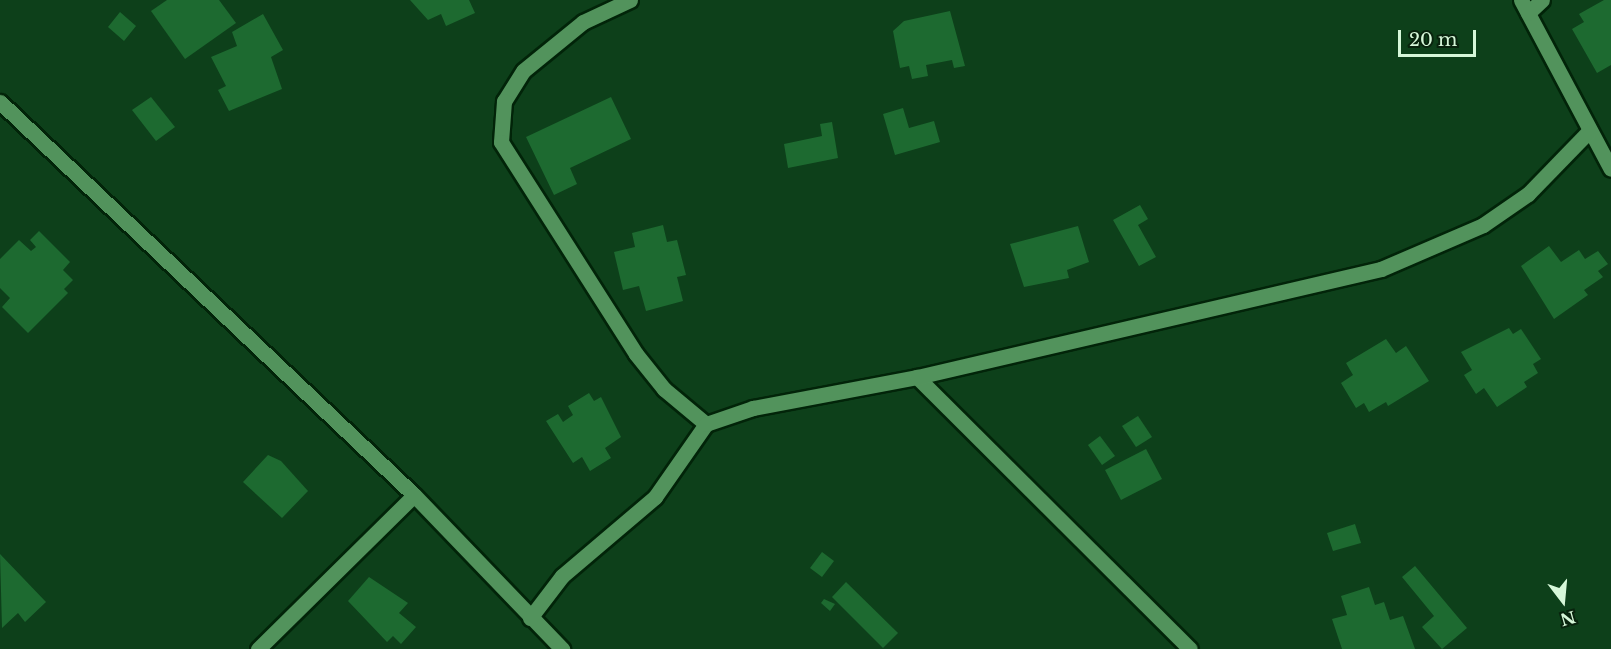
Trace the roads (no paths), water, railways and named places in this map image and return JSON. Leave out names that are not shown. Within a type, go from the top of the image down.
[{"type":"street","points":[[630,0],[583,22],[523,71],[504,101],[501,142],[574,264],[636,354],[664,389],[706,424]]},
{"type":"street","points":[[1542,0],[1524,6],[1611,169]]},
{"type":"street","points":[[0,102],[414,495],[562,649]]},
{"type":"street","points":[[530,618],[562,576],[655,497],[706,424],[753,408],[917,377],[1381,269],[1434,250],[1528,194],[1589,131]]},
{"type":"street","points":[[917,377],[1190,649]]},
{"type":"street","points":[[258,649],[414,495]]}]
